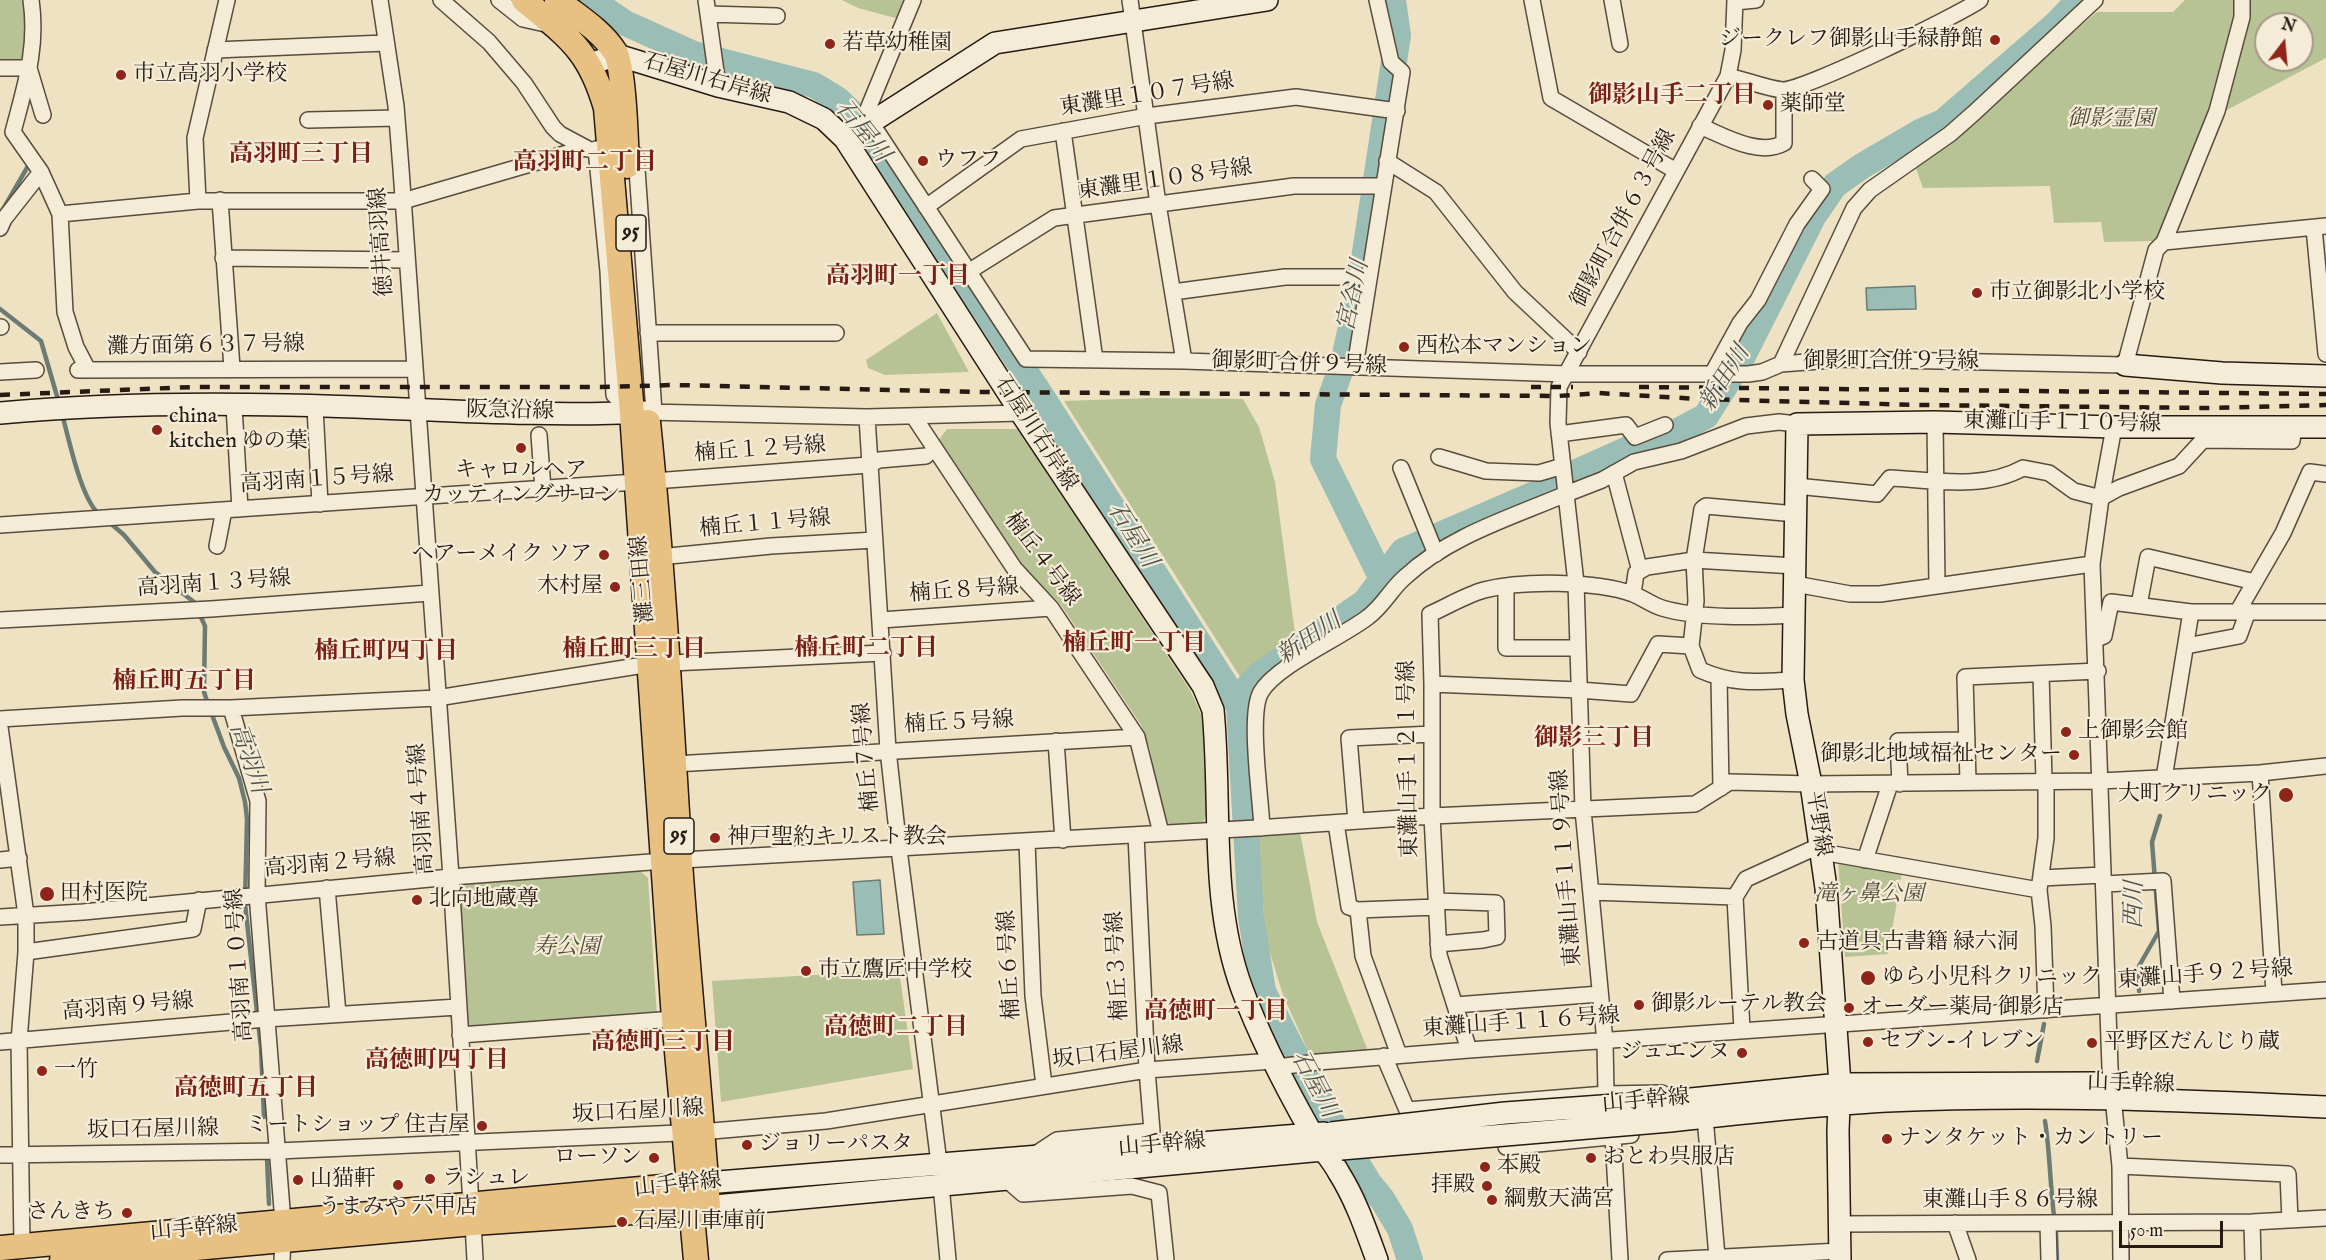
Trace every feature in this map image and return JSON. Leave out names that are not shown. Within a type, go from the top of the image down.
[{"type":"main road","name":"灘三田線","points":[[524,0],[574,42],[590,64],[598,83],[606,108],[604,149],[635,283],[644,412],[645,482],[692,1133]]},
{"type":"main road","points":[[557,0],[603,37],[617,55]]},
{"type":"main road","name":"灘三田線","points":[[604,149],[621,77],[617,55]]},
{"type":"main road","name":"灘三田線","points":[[645,482],[659,557],[659,663],[675,764],[672,861],[674,1019],[692,1133],[700,1208],[712,1260]]},
{"type":"main road","name":"山手幹線","points":[[62,1260],[152,1256],[283,1241],[698,1184]]},
{"type":"main road","name":"灘三田線","points":[[696,1260],[700,1208]]},
{"type":"main road","name":"山手幹線","points":[[472,1214],[700,1208]]},
{"type":"main road","name":"山手幹線","points":[[23,1250],[283,1241]]},
{"type":"street","points":[[32,0],[34,35],[29,68],[6,132],[26,151],[39,170],[60,214],[220,200],[403,201],[604,149]]},
{"type":"street","points":[[198,201],[195,138],[227,0]]},
{"type":"street","name":"徳井高羽線","points":[[380,0],[397,118],[418,410]]},
{"type":"street","points":[[441,0],[489,42],[524,83],[560,134],[604,149],[636,155],[648,333],[644,412]]},
{"type":"street","points":[[499,0],[523,19],[553,25]]},
{"type":"street","points":[[913,0],[868,109],[872,124],[968,272]]},
{"type":"street","points":[[1130,0],[1158,204],[1184,361]]},
{"type":"street","points":[[845,139],[872,124],[995,43],[1268,0]]},
{"type":"street","points":[[1350,367],[1396,111],[1397,67],[1377,0]]},
{"type":"street","points":[[1532,0],[1551,98],[1676,171]]},
{"type":"street","points":[[1612,0],[1620,44]]},
{"type":"street","points":[[1735,1],[1756,0]]},
{"type":"street","points":[[1728,76],[1784,90],[1866,58],[1980,0]]},
{"type":"street","points":[[2125,365],[2156,250],[2163,242],[2217,111],[2242,17],[2242,0]]},
{"type":"street","name":"御影町合併６３号線","points":[[1563,381],[1728,76],[1733,50],[1735,1]]},
{"type":"street","points":[[1781,364],[1854,208],[1870,190],[1950,134],[2096,1]]},
{"type":"street","points":[[717,79],[707,7],[777,16]]},
{"type":"street","points":[[215,50],[385,43]]},
{"type":"street","name":"石屋川右岸線","points":[[590,64],[617,55],[717,79],[789,102],[824,119],[845,139],[1021,413],[1203,686],[1213,710],[1227,829],[1223,918],[1242,990],[1280,1065],[1327,1141],[1339,1172],[1363,1220],[1377,1260]]},
{"type":"street","points":[[0,68],[29,68]]},
{"type":"street","points":[[29,68],[44,115]]},
{"type":"street","points":[[1700,126],[1762,148],[1777,147],[1784,143],[1784,90]]},
{"type":"street","name":"東灘里１０７号線","points":[[926,207],[1021,139],[1147,116],[1296,97],[1396,111]]},
{"type":"street","points":[[308,120],[397,118]]},
{"type":"street","points":[[1063,131],[1095,360]]},
{"type":"street","points":[[1387,162],[1436,192],[1515,292],[1579,352]]},
{"type":"street","points":[[0,228],[39,170]]},
{"type":"street","points":[[1716,374],[1740,323],[1758,300],[1797,224],[1822,189],[1812,179]]},
{"type":"street","name":"東灘里１０８号線","points":[[968,272],[1054,218],[1294,186],[1383,186]]},
{"type":"street","points":[[220,200],[232,368]]},
{"type":"street","name":"灘方面第６３７号線","points":[[60,214],[65,312],[83,370],[414,369]]},
{"type":"street","points":[[2163,242],[2320,227],[2326,354]]},
{"type":"street","points":[[223,258],[407,260]]},
{"type":"street","name":"御影町合併９号線","points":[[968,272],[1026,359],[1184,361],[1350,367],[1563,381],[1748,374],[1762,372],[1781,364],[1846,359],[2125,365],[2222,373],[2326,376]]},
{"type":"street","points":[[1173,292],[1285,277],[1368,277]]},
{"type":"street","points":[[648,333],[836,333]]},
{"type":"street","points":[[0,372],[36,370]]},
{"type":"street","name":"東灘山手１１９号線","points":[[1563,381],[1558,396],[1559,434],[1576,583],[1583,810],[1605,1042],[1606,1094]]},
{"type":"street","points":[[217,546],[232,509],[234,406]]},
{"type":"street","name":"阪急沿線","points":[[0,413],[59,408],[234,406],[867,417],[1021,413]]},
{"type":"street","points":[[315,407],[320,504]]},
{"type":"street","name":"高羽南４号線","points":[[418,410],[475,1260]]},
{"type":"street","name":"楠丘７号線","points":[[867,417],[888,750],[939,1163]]},
{"type":"street","name":"楠丘４号線","points":[[914,417],[1014,568],[1051,608],[1137,736],[1161,834]]},
{"type":"street","points":[[1260,828],[1256,706],[1260,693],[1272,678],[1370,616],[1433,545],[1455,543],[1565,480],[1614,473],[1634,462],[1681,451],[1746,426],[1779,422],[1797,424]]},
{"type":"street","points":[[1935,422],[1938,586]]},
{"type":"street","name":"東灘山手１１０号線","points":[[1797,424],[1935,422],[2114,427],[2326,427]]},
{"type":"street","name":"平野線","points":[[1797,424],[1792,680],[1822,848],[1836,1024],[1840,1255]]},
{"type":"street","points":[[1559,434],[1626,425],[1635,437],[1665,425]]},
{"type":"street","points":[[2114,427],[2092,564],[2098,671],[2108,1005],[2112,1090],[2120,1166],[2121,1260]]},
{"type":"street","points":[[1796,486],[1877,494],[1890,478],[1973,482],[2013,474],[2023,468],[2049,473],[2074,490],[2101,498],[2120,488],[2179,466],[2203,440],[2292,441],[2294,427]]},
{"type":"street","points":[[539,435],[543,489]]},
{"type":"street","name":"楠丘１２号線","points":[[645,482],[869,465],[879,460],[926,456]]},
{"type":"street","points":[[1439,457],[1486,471],[1539,473],[1565,480]]},
{"type":"street","points":[[1401,468],[1433,545]]},
{"type":"street","points":[[2186,646],[2239,636],[2243,611],[2255,582],[2283,533],[2310,472],[2326,474]]},
{"type":"street","points":[[1614,473],[1640,571]]},
{"type":"street","name":"高羽南１５号線","points":[[0,525],[645,482]]},
{"type":"street","points":[[1792,680],[1744,683],[1719,678],[1700,670],[1691,646],[1696,601],[1694,560],[1702,509],[1706,506],[1796,514]]},
{"type":"street","name":"楠丘１１号線","points":[[659,557],[771,546],[874,540]]},
{"type":"street","points":[[2139,605],[2148,557],[2255,582]]},
{"type":"street","points":[[1633,594],[1636,573],[1647,567],[1694,560],[1795,575],[1850,594],[1864,595],[2092,564]]},
{"type":"street","name":"東灘山手１２１号線","points":[[1469,1050],[1439,955],[1438,944],[1432,816],[1430,614],[1473,594],[1506,586],[1576,583],[1633,594],[1661,608],[1694,613],[1794,615]]},
{"type":"street","points":[[1506,586],[1506,648],[1578,648]]},
{"type":"street","name":"高羽南１３号線","points":[[0,620],[211,609],[430,593]]},
{"type":"street","points":[[2096,639],[2104,636],[2111,602],[2191,612],[2326,612]]},
{"type":"street","name":"楠丘８号線","points":[[881,620],[1051,608]]},
{"type":"street","points":[[2164,778],[2191,612]]},
{"type":"street","points":[[1432,684],[1631,694],[1658,644],[1691,646]]},
{"type":"street","points":[[0,719],[182,708],[231,708],[437,698],[659,663],[883,653]]},
{"type":"street","points":[[1968,781],[1965,677],[2098,671]]},
{"type":"street","points":[[2041,674],[2046,838],[2040,884],[2046,1010]]},
{"type":"street","points":[[1719,678],[1721,788]]},
{"type":"street","name":"高羽南１０号線","points":[[231,708],[258,801],[250,895],[260,1019],[278,1151],[283,1241]]},
{"type":"street","points":[[0,727],[5,790],[19,858],[26,915],[26,952],[19,1041],[23,1250]]},
{"type":"street","points":[[1356,821],[1350,738],[1432,734]]},
{"type":"street","name":"楠丘５号線","points":[[675,764],[1137,736]]},
{"type":"street","points":[[1865,860],[1895,784],[1898,741],[1967,740]]},
{"type":"street","points":[[1056,741],[1063,840]]},
{"type":"street","points":[[1721,788],[1730,782],[1895,784],[2164,778],[2260,773],[2326,766]]},
{"type":"street","points":[[2260,773],[2274,993]]},
{"type":"street","name":"高羽南２号線","points":[[0,917],[83,912],[451,877],[672,861],[1063,840],[1432,816],[1695,804],[1721,788]]},
{"type":"street","points":[[1336,823],[1348,907],[1358,910],[1436,904],[1496,903],[1497,937],[1438,944]]},
{"type":"street","name":"楠丘３号線","points":[[1033,1156],[1056,1140],[1152,1131],[1136,835]]},
{"type":"street","name":"楠丘６号線","points":[[1027,842],[1033,996],[1044,1085]]},
{"type":"street","points":[[1742,1030],[1735,897],[1746,879],[1822,848],[1865,860],[2040,884],[2103,880],[2163,881],[2172,1001]]},
{"type":"street","points":[[0,860],[19,858]]},
{"type":"street","points":[[327,888],[338,1014]]},
{"type":"street","points":[[1591,892],[1735,897]]},
{"type":"street","points":[[26,952],[193,929],[199,900]]},
{"type":"street","points":[[1358,910],[1364,956],[1407,1110],[1503,1101],[1661,1092],[1670,1111],[1646,1133],[1506,1147],[1503,1101]]},
{"type":"street","name":"東灘山手９２号線","points":[[1836,1024],[2326,990]]},
{"type":"street","points":[[1455,1005],[1600,994]]},
{"type":"street","name":"高羽南９号線","points":[[0,1041],[260,1019],[458,1007]]},
{"type":"street","points":[[460,1035],[674,1019]]},
{"type":"street","name":"東灘山手１１６号線","points":[[1316,1062],[1836,1024]]},
{"type":"street","name":"坂口石屋川線","points":[[0,1155],[278,1151],[692,1133],[826,1120],[1147,1070],[1316,1062]]},
{"type":"street","name":"山手幹線","points":[[2112,1090],[2326,1107]]},
{"type":"street","name":"山手幹線","points":[[700,1208],[1008,1181],[1327,1141],[1505,1113],[1670,1111],[1839,1094],[2112,1090],[2326,1093]]},
{"type":"street","name":"山手幹線","points":[[1670,1111],[1706,1117],[1839,1094]]},
{"type":"street","points":[[1706,1117],[1717,1257]]},
{"type":"street","points":[[1613,1136],[1620,1260]]},
{"type":"street","name":"山手幹線","points":[[698,1184],[1033,1156],[1327,1141]]},
{"type":"street","points":[[2120,1166],[2288,1174],[2290,1220]]},
{"type":"street","points":[[1008,1181],[1023,1194],[1132,1186],[1159,1193],[1166,1260]]},
{"type":"street","points":[[942,1185],[948,1260]]},
{"type":"street","name":"東灘山手８６号線","points":[[1839,1224],[2252,1222],[2326,1218]]},
{"type":"street","points":[[2252,1222],[2253,1260]]},
{"type":"street","points":[[1955,1223],[1968,1260]]},
{"type":"street","points":[[2048,1223],[2049,1260]]},
{"type":"street","points":[[1667,1260],[1840,1255]]},
{"type":"green space","points":[[0,0],[23,0],[28,33],[27,60],[0,63]]},
{"type":"green space","points":[[842,0],[907,0],[899,19],[858,8]]},
{"type":"green space","name":"御影霊園","points":[[2185,0],[2236,0],[2235,20],[2212,110],[2160,243],[2153,241],[2104,242],[2101,222],[2054,223],[2050,186],[1923,188],[1914,163],[1966,125],[2097,12],[2173,12]]},
{"type":"green space","points":[[2248,0],[2326,0],[2326,58],[2314,64],[2314,12],[2254,12],[2254,72],[2299,72],[2223,112]]},
{"type":"green space","points":[[937,313],[969,372],[885,375],[868,368],[866,360]]},
{"type":"green space","points":[[1151,398],[1243,399],[1259,427],[1275,482],[1296,641],[1257,670],[1244,683],[1064,401]]},
{"type":"green space","points":[[947,429],[1018,429],[1190,690],[1201,714],[1205,741],[1209,808],[1202,825],[1170,825],[1162,815],[1150,749],[1141,725],[1061,605],[1026,570],[938,441]]},
{"type":"green space","points":[[1300,832],[1317,922],[1368,1051],[1310,1055],[1283,995],[1266,940],[1258,837]]},
{"type":"green space","name":"滝ヶ鼻公園","points":[[1838,859],[1902,872],[1888,954],[1845,957]]},
{"type":"green space","name":"寿公園","points":[[639,870],[648,878],[657,1016],[465,1028],[456,882]]},
{"type":"green space","points":[[899,970],[913,1069],[721,1102],[712,981]]},
{"type":"water","points":[[1915,286],[1916,309],[1867,310],[1866,288]]},
{"type":"water","points":[[880,880],[884,934],[857,935],[853,882]]},
{"type":"waterway","name":"石屋川","points":[[591,0],[625,23],[694,54],[814,85],[837,99],[853,114],[873,141],[1044,400],[1239,706],[1251,917],[1263,991],[1333,1124],[1400,1229],[1410,1260]]},
{"type":"waterway","name":"宮谷川","points":[[1382,579],[1323,459],[1328,405],[1343,363],[1359,292],[1398,35],[1393,0]]},
{"type":"waterway","name":"新田川","points":[[1239,706],[1245,690],[1259,675],[1365,602],[1403,551],[1537,493],[1633,447],[1678,431],[1706,416],[1739,364],[1813,217],[1835,185],[1862,166],[1920,132],[1943,122],[2057,23],[2079,0]]},
{"type":"waterway","name":"高羽川","points":[[2,211],[31,161]]},
{"type":"waterway","name":"高羽川","points":[[0,309],[41,341],[59,403]]},
{"type":"waterway","name":"高羽川","points":[[62,414],[81,483],[93,507],[100,515]]},
{"type":"waterway","name":"高羽川","points":[[109,522],[124,535],[155,572],[194,602],[205,626],[204,692],[208,704]]},
{"type":"waterway","name":"高羽川","points":[[211,712],[239,778],[245,802],[247,819],[245,904],[261,1048],[264,1117]]},
{"type":"waterway","name":"西川","points":[[2139,991],[2139,966],[2159,931],[2152,842],[2160,816]]},
{"type":"waterway","name":"西川","points":[[2037,1061],[2044,1024]]},
{"type":"waterway","name":"西川","points":[[2045,1121],[2054,1216]]},
{"type":"waterway","name":"高羽川","points":[[267,1159],[269,1204]]},
{"type":"waterway","name":"西川","points":[[2056,1232],[2057,1260]]},
{"type":"railway","points":[[0,395],[193,387],[674,385],[980,392],[1558,396],[1599,393],[1699,399],[1921,405],[2208,408],[2326,405]]},
{"type":"railway","points":[[1531,387],[1573,387]]},
{"type":"railway","points":[[1639,387],[2326,394]]},
{"type":"place","name":"ジークレフ御影山手緑静館","points":[[1995,40]]},
{"type":"place","name":"若草幼稚園","points":[[830,44]]},
{"type":"place","name":"市立高羽小学校","points":[[121,75]]},
{"type":"place","name":"薬師堂","points":[[1768,105]]},
{"type":"place","name":"ウフフ","points":[[923,161]]},
{"type":"place","name":"市立御影北小学校","points":[[1977,293]]},
{"type":"place","name":"西松本マンション","points":[[1404,347]]},
{"type":"place","name":"china kitchen ゆの葉","points":[[157,430]]},
{"type":"place","name":"キャロルヘア カッティングサロン","points":[[521,448]]},
{"type":"place","name":"ヘアーメイク ソア","points":[[604,555]]},
{"type":"place","name":"木村屋","points":[[615,587]]},
{"type":"place","name":"上御影会館","points":[[2066,732]]},
{"type":"place","name":"御影北地域福祉センター","points":[[2074,755]]},
{"type":"place","name":"大町クリニック","points":[[2286,795]]},
{"type":"place","name":"神戸聖約キリスト教会","points":[[715,838]]},
{"type":"place","name":"田村医院","points":[[47,894]]},
{"type":"place","name":"北向地蔵尊","points":[[417,900]]},
{"type":"place","name":"古道具古書籍 緑六洞","points":[[1804,943]]},
{"type":"place","name":"市立鷹匠中学校","points":[[806,971]]},
{"type":"place","name":"ゆら小児科クリニック","points":[[1868,978]]},
{"type":"place","name":"御影ルーテル教会","points":[[1639,1005]]},
{"type":"place","name":"オーダー薬局 御影店","points":[[1849,1008]]},
{"type":"place","name":"セブン-イレブン","points":[[1868,1042]]},
{"type":"place","name":"平野区だんじり蔵","points":[[2092,1043]]},
{"type":"place","name":"ジュエンヌ","points":[[1742,1053]]},
{"type":"place","name":"一竹","points":[[42,1071]]},
{"type":"place","name":"ミートショップ 住吉屋","points":[[482,1126]]},
{"type":"place","name":"ナンタケット・カントリー","points":[[1887,1139]]},
{"type":"place","name":"ジョリーパスタ","points":[[747,1145]]},
{"type":"place","name":"ローソン","points":[[654,1158]]},
{"type":"place","name":"おとわ呉服店","points":[[1591,1158]]},
{"type":"place","name":"本殿","points":[[1485,1167]]},
{"type":"place","name":"ラシュレ","points":[[430,1179]]},
{"type":"place","name":"山猫軒","points":[[298,1180]]},
{"type":"place","name":"うまみや 六甲店","points":[[398,1185]]},
{"type":"place","name":"拝殿","points":[[1487,1186]]},
{"type":"place","name":"綱敷天満宮","points":[[1492,1200]]},
{"type":"place","name":"さんきち","points":[[127,1213]]},
{"type":"place","name":"石屋川車庫前","points":[[622,1222]]},
{"type":"district","name":"御影山手二丁目","points":[[1672,97]]},
{"type":"district","name":"高羽町三丁目","points":[[301,156]]},
{"type":"district","name":"高羽町二丁目","points":[[585,164]]},
{"type":"district","name":"高羽町一丁目","points":[[898,278]]},
{"type":"district","name":"楠丘町一丁目","points":[[1134,645]]},
{"type":"district","name":"楠丘町二丁目","points":[[866,650]]},
{"type":"district","name":"楠丘町三丁目","points":[[634,651]]},
{"type":"district","name":"楠丘町四丁目","points":[[386,653]]},
{"type":"district","name":"楠丘町五丁目","points":[[184,683]]},
{"type":"district","name":"御影三丁目","points":[[1594,740]]},
{"type":"district","name":"高徳町一丁目","points":[[1216,1013]]},
{"type":"district","name":"高徳町二丁目","points":[[896,1029]]},
{"type":"district","name":"高徳町三丁目","points":[[663,1044]]},
{"type":"district","name":"高徳町四丁目","points":[[437,1062]]},
{"type":"district","name":"高徳町五丁目","points":[[246,1090]]}]
